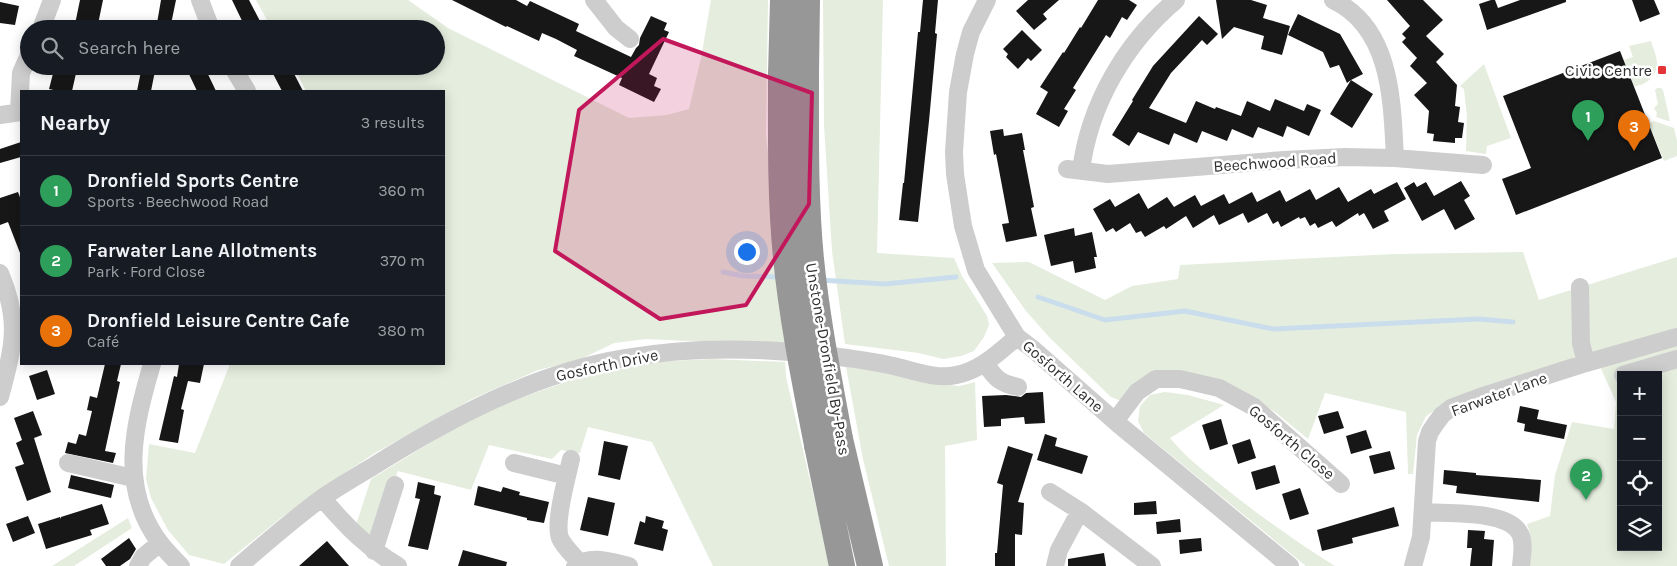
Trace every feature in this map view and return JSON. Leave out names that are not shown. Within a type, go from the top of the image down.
[{"type":"highway","name":"Unstone-Dronfield By-Pass","points":[[783,0],[794,73]]},
{"type":"highway","name":"Unstone-Dronfield By-Pass","points":[[807,0],[780,155],[786,258],[801,364],[870,566]]},
{"type":"highway","name":"Unstone-Dronfield By-Pass","points":[[829,442],[842,566]]},
{"type":"street","points":[[44,20],[52,0]]},
{"type":"street","points":[[200,0],[208,20]]},
{"type":"street","points":[[594,0],[616,28],[630,39]]},
{"type":"street","name":"Gosforth Lane","points":[[987,0],[964,54],[958,92],[954,152],[955,174],[963,226],[976,270],[1017,337],[1290,566]]},
{"type":"street","name":"Beechwood Road","points":[[1176,0],[1132,48],[1108,85],[1095,112],[1074,170],[1108,174],[1284,160],[1346,158],[1395,158],[1483,165]]},
{"type":"street","points":[[1334,0],[1360,19],[1376,41],[1386,72],[1391,99],[1395,158]]},
{"type":"street","points":[[21,75],[21,90]]},
{"type":"street","points":[[237,75],[246,90]]},
{"type":"street","points":[[0,115],[20,112]]},
{"type":"street","points":[[0,273],[10,297],[14,320],[12,342],[0,397]]},
{"type":"street","points":[[1580,287],[1582,343],[1586,363]]},
{"type":"street","name":"Gosforth Drive","points":[[239,566],[322,498],[413,441],[482,404],[547,378],[624,358],[676,351],[759,350],[845,358],[887,364],[936,376],[954,376],[968,372],[985,363],[1017,337]]},
{"type":"street","name":"Farwater Lane","points":[[1413,566],[1421,537],[1427,441],[1430,432],[1442,415],[1451,408],[1483,396],[1586,363],[1677,337]]},
{"type":"street","points":[[1635,371],[1677,359]]},
{"type":"street","points":[[985,363],[995,378],[1004,384],[1018,388]]},
{"type":"street","points":[[152,365],[136,429],[132,463],[134,478],[144,516],[160,543],[181,566]]},
{"type":"street","name":"Gosforth Close","points":[[1115,421],[1138,392],[1156,379],[1180,379],[1220,388],[1254,407],[1341,484]]},
{"type":"street","points":[[68,463],[134,478]]},
{"type":"street","points":[[514,463],[569,468],[559,513],[558,528],[560,538],[577,564],[591,559],[605,560],[629,566]]},
{"type":"street","points":[[374,552],[395,485]]},
{"type":"street","points":[[1050,492],[1080,511],[1152,566]]},
{"type":"street","points":[[322,498],[344,524],[374,552],[398,566]]},
{"type":"street","points":[[1055,566],[1059,550],[1080,511]]},
{"type":"street","points":[[1423,512],[1489,516],[1513,524],[1520,532],[1523,544],[1522,566]]},
{"type":"street","points":[[138,566],[143,557],[160,543]]},
{"type":"highlighted area","points":[[663,39],[812,93],[809,204],[746,305],[660,319],[555,251],[579,110]]},
{"type":"green space","points":[[256,0],[408,0],[437,20],[267,20]]},
{"type":"green space","points":[[711,0],[768,0],[766,134],[788,346],[646,339],[614,343],[579,360],[538,370],[472,399],[375,453],[282,517],[224,564],[189,555],[168,530],[151,498],[146,479],[149,444],[195,453],[230,365],[445,365],[445,90],[305,90],[298,75],[445,75],[445,26],[629,118],[667,115],[689,109],[701,58]]},
{"type":"green space","points":[[823,0],[883,0],[877,253],[954,258],[962,276],[987,316],[989,325],[984,337],[974,351],[961,356],[943,359],[919,353],[845,344],[832,251],[824,125]]},
{"type":"green space","points":[[1651,41],[1657,60],[1656,70],[1646,83],[1634,86],[1624,60],[1633,57],[1629,46]]},
{"type":"green space","points":[[1484,64],[1511,138],[1487,146],[1486,154],[1466,151],[1467,116],[1464,89],[1460,86]]},
{"type":"green space","points":[[1657,88],[1663,90],[1670,121],[1656,117],[1657,113],[1654,108],[1658,104],[1655,90]]},
{"type":"green space","points":[[1654,121],[1674,128],[1677,141],[1677,156],[1664,161],[1649,124]]},
{"type":"green space","points":[[1523,252],[1539,300],[1677,257],[1677,566],[1530,566],[1530,534],[1527,524],[1550,516],[1555,475],[1572,422],[1614,429],[1616,402],[1594,353],[1446,403],[1426,416],[1417,435],[1413,474],[1408,474],[1406,412],[1325,393],[1308,439],[1275,412],[1239,390],[1186,374],[1121,401],[1111,397],[1049,337],[1026,311],[992,263],[1029,262],[1105,300],[1132,286],[1178,279],[1180,265],[1394,254]]},
{"type":"green space","points":[[712,359],[785,362],[786,377],[830,566],[713,566],[652,442],[588,427],[580,453],[561,450],[552,459],[489,445],[471,490],[398,471],[373,541],[356,525],[371,479],[451,430],[506,403],[569,381],[649,362]]},
{"type":"green space","points":[[846,367],[891,373],[937,384],[960,386],[975,382],[977,440],[945,446],[946,566],[889,566],[863,459]]},
{"type":"green space","points":[[1165,392],[1188,395],[1224,405],[1170,438],[1197,465],[1244,503],[1289,536],[1335,566],[1306,566],[1144,433],[1138,421],[1140,406],[1150,395]]},
{"type":"green space","points":[[128,518],[132,528],[74,566],[52,566]]},
{"type":"building","points":[[80,0],[103,0],[99,20],[76,20]]},
{"type":"building","points":[[161,0],[176,0],[172,20],[158,20]]},
{"type":"building","points":[[232,0],[249,0],[259,20],[242,20]]},
{"type":"building","points":[[452,0],[516,0],[527,6],[530,1],[579,24],[576,31],[631,57],[639,45],[640,38],[651,16],[667,23],[664,30],[669,32],[649,74],[657,78],[654,86],[661,89],[654,102],[619,85],[622,78],[574,56],[577,50],[556,39],[542,33],[539,41]]},
{"type":"building","points":[[923,0],[938,0],[935,33],[937,34],[918,222],[899,220],[918,32],[920,32]]},
{"type":"building","points":[[1028,0],[1059,0],[1043,14],[1047,19],[1034,30],[1016,11]]},
{"type":"building","points":[[1098,0],[1129,0],[1137,5],[1127,20],[1122,17],[1110,38],[1106,35],[1073,88],[1076,90],[1064,109],[1068,111],[1059,127],[1036,114],[1048,92],[1040,87]]},
{"type":"building","points":[[1216,0],[1251,0],[1267,5],[1263,18],[1290,26],[1282,55],[1261,49],[1264,36],[1234,27],[1222,39]]},
{"type":"building","points":[[1387,0],[1423,0],[1443,20],[1426,36],[1444,54],[1436,62],[1457,85],[1455,106],[1460,107],[1458,122],[1464,123],[1462,138],[1455,138],[1455,143],[1433,141],[1434,134],[1427,133],[1429,111],[1414,95],[1427,83],[1410,66],[1417,58],[1402,42],[1406,38],[1402,34],[1410,26]]},
{"type":"building","points":[[1495,0],[1498,8],[1520,0],[1566,0],[1566,2],[1487,30],[1479,4]]},
{"type":"building","points":[[1632,0],[1654,0],[1660,14],[1640,22]]},
{"type":"building","points":[[0,2],[19,6],[15,25],[0,23]]},
{"type":"building","points":[[1298,14],[1340,34],[1363,74],[1347,83],[1339,65],[1330,68],[1323,52],[1288,35]]},
{"type":"building","points":[[1199,16],[1218,34],[1207,45],[1202,40],[1171,73],[1149,108],[1186,123],[1196,101],[1215,109],[1216,107],[1241,116],[1247,101],[1270,111],[1275,99],[1304,111],[1307,104],[1321,110],[1309,136],[1287,126],[1283,137],[1258,127],[1253,138],[1232,129],[1227,141],[1202,131],[1197,143],[1174,133],[1169,145],[1138,132],[1129,146],[1112,135],[1153,66]]},
{"type":"building","points":[[1022,30],[1042,50],[1031,61],[1028,58],[1018,69],[1006,57],[1008,54],[1003,49]]},
{"type":"building","points":[[1620,51],[1662,158],[1516,215],[1502,179],[1531,168],[1503,96]]},
{"type":"building","points":[[53,75],[76,75],[72,90],[49,89]]},
{"type":"building","points":[[140,75],[154,75],[151,90],[137,90]]},
{"type":"building","points":[[189,75],[208,75],[216,90],[197,90]]},
{"type":"building","points":[[274,75],[295,75],[302,90],[281,90]]},
{"type":"building","points":[[1351,80],[1373,94],[1352,128],[1330,114]]},
{"type":"building","points":[[1003,129],[1004,136],[1022,133],[1025,150],[1023,150],[1034,207],[1031,208],[1037,236],[1006,242],[1002,224],[1009,223],[990,131]]},
{"type":"building","points":[[20,142],[20,157],[0,163],[0,149]]},
{"type":"building","points":[[1461,181],[1470,196],[1464,200],[1475,219],[1455,230],[1444,209],[1422,221],[1404,188],[1414,182],[1417,187],[1426,182],[1434,196]]},
{"type":"building","points":[[1397,182],[1406,199],[1384,211],[1389,221],[1373,229],[1364,213],[1359,216],[1358,213],[1336,227],[1332,221],[1318,228],[1315,223],[1310,226],[1305,217],[1300,219],[1299,217],[1281,227],[1278,221],[1273,224],[1267,213],[1248,223],[1243,213],[1219,225],[1214,215],[1193,228],[1186,216],[1166,229],[1164,226],[1145,237],[1141,231],[1136,233],[1130,223],[1116,232],[1113,228],[1106,232],[1093,209],[1110,199],[1115,207],[1139,193],[1148,209],[1167,197],[1174,207],[1195,195],[1201,206],[1224,194],[1229,204],[1252,192],[1257,202],[1280,190],[1286,202],[1310,189],[1316,200],[1339,187],[1348,202],[1371,189],[1374,194]]},
{"type":"building","points":[[18,192],[20,197],[20,253],[8,222],[0,225],[0,198]]},
{"type":"building","points":[[1074,228],[1075,236],[1092,232],[1097,257],[1094,257],[1096,268],[1075,273],[1073,261],[1051,266],[1044,235]]},
{"type":"building","points":[[105,365],[121,365],[117,381],[120,382],[105,451],[116,453],[113,463],[65,453],[68,442],[76,444],[79,434],[86,436],[92,411],[87,410],[90,396],[97,398]]},
{"type":"building","points":[[179,365],[204,365],[200,383],[188,381],[181,409],[184,410],[178,443],[159,440],[174,376],[177,377]]},
{"type":"building","points":[[47,370],[55,394],[37,400],[29,376]]},
{"type":"building","points":[[1043,392],[1045,423],[1025,424],[1024,417],[1001,419],[1001,426],[984,427],[982,396],[1006,395],[1021,397],[1026,393]]},
{"type":"building","points":[[1520,406],[1539,410],[1537,419],[1567,425],[1564,439],[1524,431],[1525,424],[1517,422]]},
{"type":"building","points":[[33,411],[42,435],[34,438],[51,492],[27,501],[15,467],[24,464],[16,443],[22,440],[14,418]]},
{"type":"building","points":[[1338,411],[1344,428],[1324,434],[1318,416]]},
{"type":"building","points":[[1221,419],[1228,444],[1210,450],[1202,425]]},
{"type":"building","points":[[1366,430],[1372,448],[1351,454],[1346,436]]},
{"type":"building","points":[[1045,434],[1057,438],[1055,446],[1088,456],[1082,474],[1037,460]]},
{"type":"building","points":[[1250,439],[1256,458],[1238,464],[1232,445]]},
{"type":"building","points":[[604,441],[628,446],[620,480],[598,475]]},
{"type":"building","points":[[1008,446],[1033,454],[1018,502],[1024,503],[1022,535],[1015,534],[1015,566],[995,566],[1003,485],[997,483]]},
{"type":"building","points":[[1390,451],[1395,469],[1374,474],[1369,456]]},
{"type":"building","points":[[1275,465],[1280,483],[1256,490],[1251,472]]},
{"type":"building","points":[[1444,470],[1476,473],[1476,475],[1541,480],[1539,502],[1456,493],[1457,486],[1443,484]]},
{"type":"building","points":[[71,475],[114,485],[111,498],[68,488]]},
{"type":"building","points":[[418,482],[435,486],[434,494],[441,496],[428,550],[408,546],[420,499],[415,498]]},
{"type":"building","points":[[478,486],[501,492],[503,487],[520,492],[519,495],[549,502],[544,523],[474,505]]},
{"type":"building","points":[[1300,488],[1309,514],[1290,520],[1282,494]]},
{"type":"building","points":[[588,497],[615,503],[608,536],[580,530]]},
{"type":"building","points":[[1156,501],[1157,514],[1134,515],[1134,503]]},
{"type":"building","points":[[102,504],[109,524],[90,530],[92,535],[46,549],[38,524],[60,517],[61,519],[61,517]]},
{"type":"building","points":[[1394,507],[1399,526],[1352,538],[1353,543],[1322,551],[1317,530]]},
{"type":"building","points":[[28,516],[35,533],[13,542],[6,524]]},
{"type":"building","points":[[646,516],[664,521],[662,528],[668,530],[663,551],[634,544],[640,521],[645,523]]},
{"type":"building","points":[[1180,519],[1181,532],[1157,534],[1156,522]]},
{"type":"building","points":[[1468,530],[1485,531],[1484,539],[1494,540],[1492,566],[1470,566],[1472,548],[1467,548]]},
{"type":"building","points":[[129,538],[136,549],[130,559],[120,566],[106,566],[101,559]]},
{"type":"building","points":[[1201,538],[1202,551],[1180,554],[1179,540]]},
{"type":"building","points":[[327,541],[349,566],[299,566]]},
{"type":"building","points":[[463,550],[507,562],[506,566],[458,566]]},
{"type":"building","points":[[1104,553],[1106,566],[1068,566],[1068,559]]},
{"type":"waterway","points":[[723,272],[743,276],[782,277]]},
{"type":"waterway","points":[[820,280],[885,284],[956,277]]},
{"type":"waterway","points":[[1038,297],[1105,320],[1185,311],[1273,329],[1479,319],[1513,322]]},
{"type":"place","name":"Civic Centre","points":[[1662,70]]},
{"type":"place","name":"Dronfield Sports Centre","points":[[1588,141]]},
{"type":"place","name":"Dronfield Leisure Centre Cafe","points":[[1634,151]]},
{"type":"place","name":"Farwater Lane Allotments","points":[[1586,500]]}]
